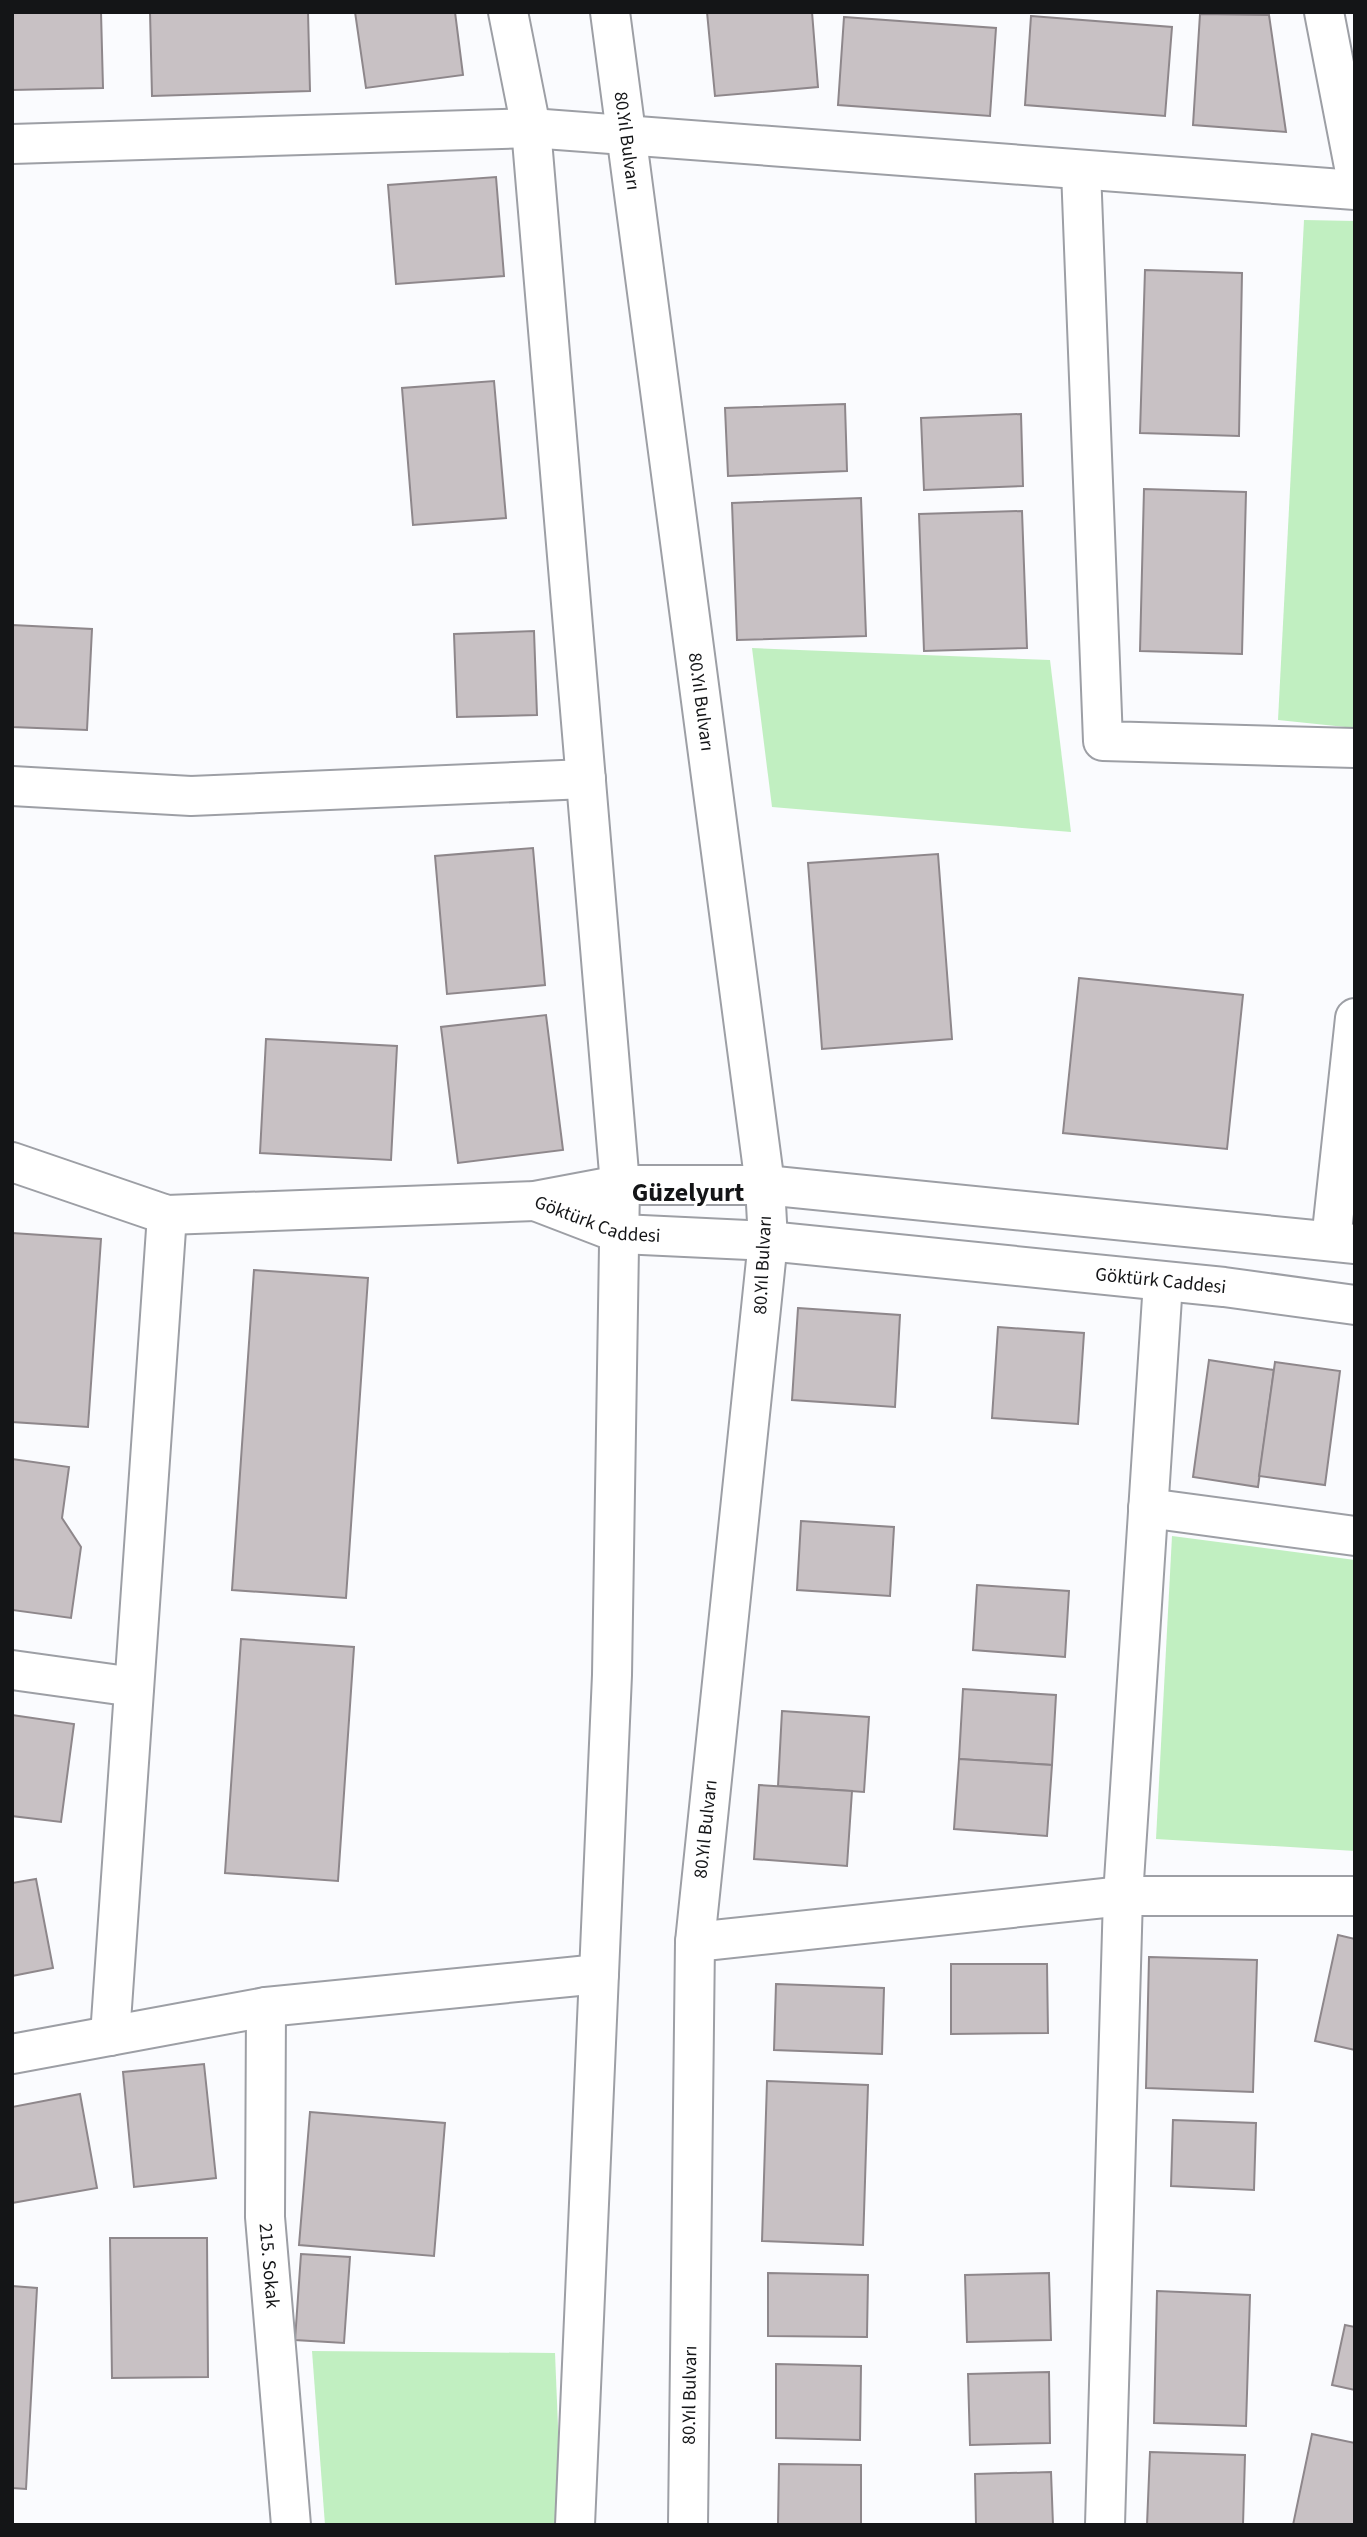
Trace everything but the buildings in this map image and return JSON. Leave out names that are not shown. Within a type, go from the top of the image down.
[{"type":"street","points":[[508,12],[531,128],[620,1185],[612,1675],[575,2525]]},
{"type":"street","name":"80.Yıl Bulvarı","points":[[610,12],[765,1185],[768,1241],[695,1942],[688,2525]]},
{"type":"street","points":[[1324,12],[1355,172]]},
{"type":"street","points":[[12,144],[531,128],[1355,190]]},
{"type":"street","points":[[1081,170],[1103,741],[1355,748]]},
{"type":"street","points":[[12,786],[191,796],[586,779]]},
{"type":"street","points":[[1343,1242],[1355,1018]]},
{"type":"street","points":[[12,1162],[166,1215],[535,1201]]},
{"type":"street","name":"Göktürk Caddesi","points":[[535,1201],[620,1185],[765,1185],[1343,1242]]},
{"type":"street","name":"Göktürk Caddesi","points":[[535,1201],[621,1234],[768,1241],[1355,1305]]},
{"type":"street","points":[[110,2036],[166,1215]]},
{"type":"street","points":[[1105,2525],[1123,1896],[1163,1282]]},
{"type":"street","points":[[1148,1508],[1355,1536]]},
{"type":"street","points":[[12,1670],[134,1687]]},
{"type":"street","points":[[695,1942],[1123,1896],[1355,1896]]},
{"type":"street","points":[[12,2054],[266,2007],[599,1974]]},
{"type":"street","name":"215. Sokak","points":[[266,2007],[265,2217],[291,2525]]},
{"type":"green space","points":[[1304,220],[1355,221],[1355,728],[1278,720]]},
{"type":"green space","points":[[752,648],[1050,660],[1071,832],[772,807]]},
{"type":"green space","points":[[1172,1536],[1355,1560],[1355,1851],[1156,1839]]},
{"type":"green space","points":[[312,2351],[555,2353],[562,2525],[325,2525]]},
{"type":"district","name":"Güzelyurt","points":[[688,1192]]}]
